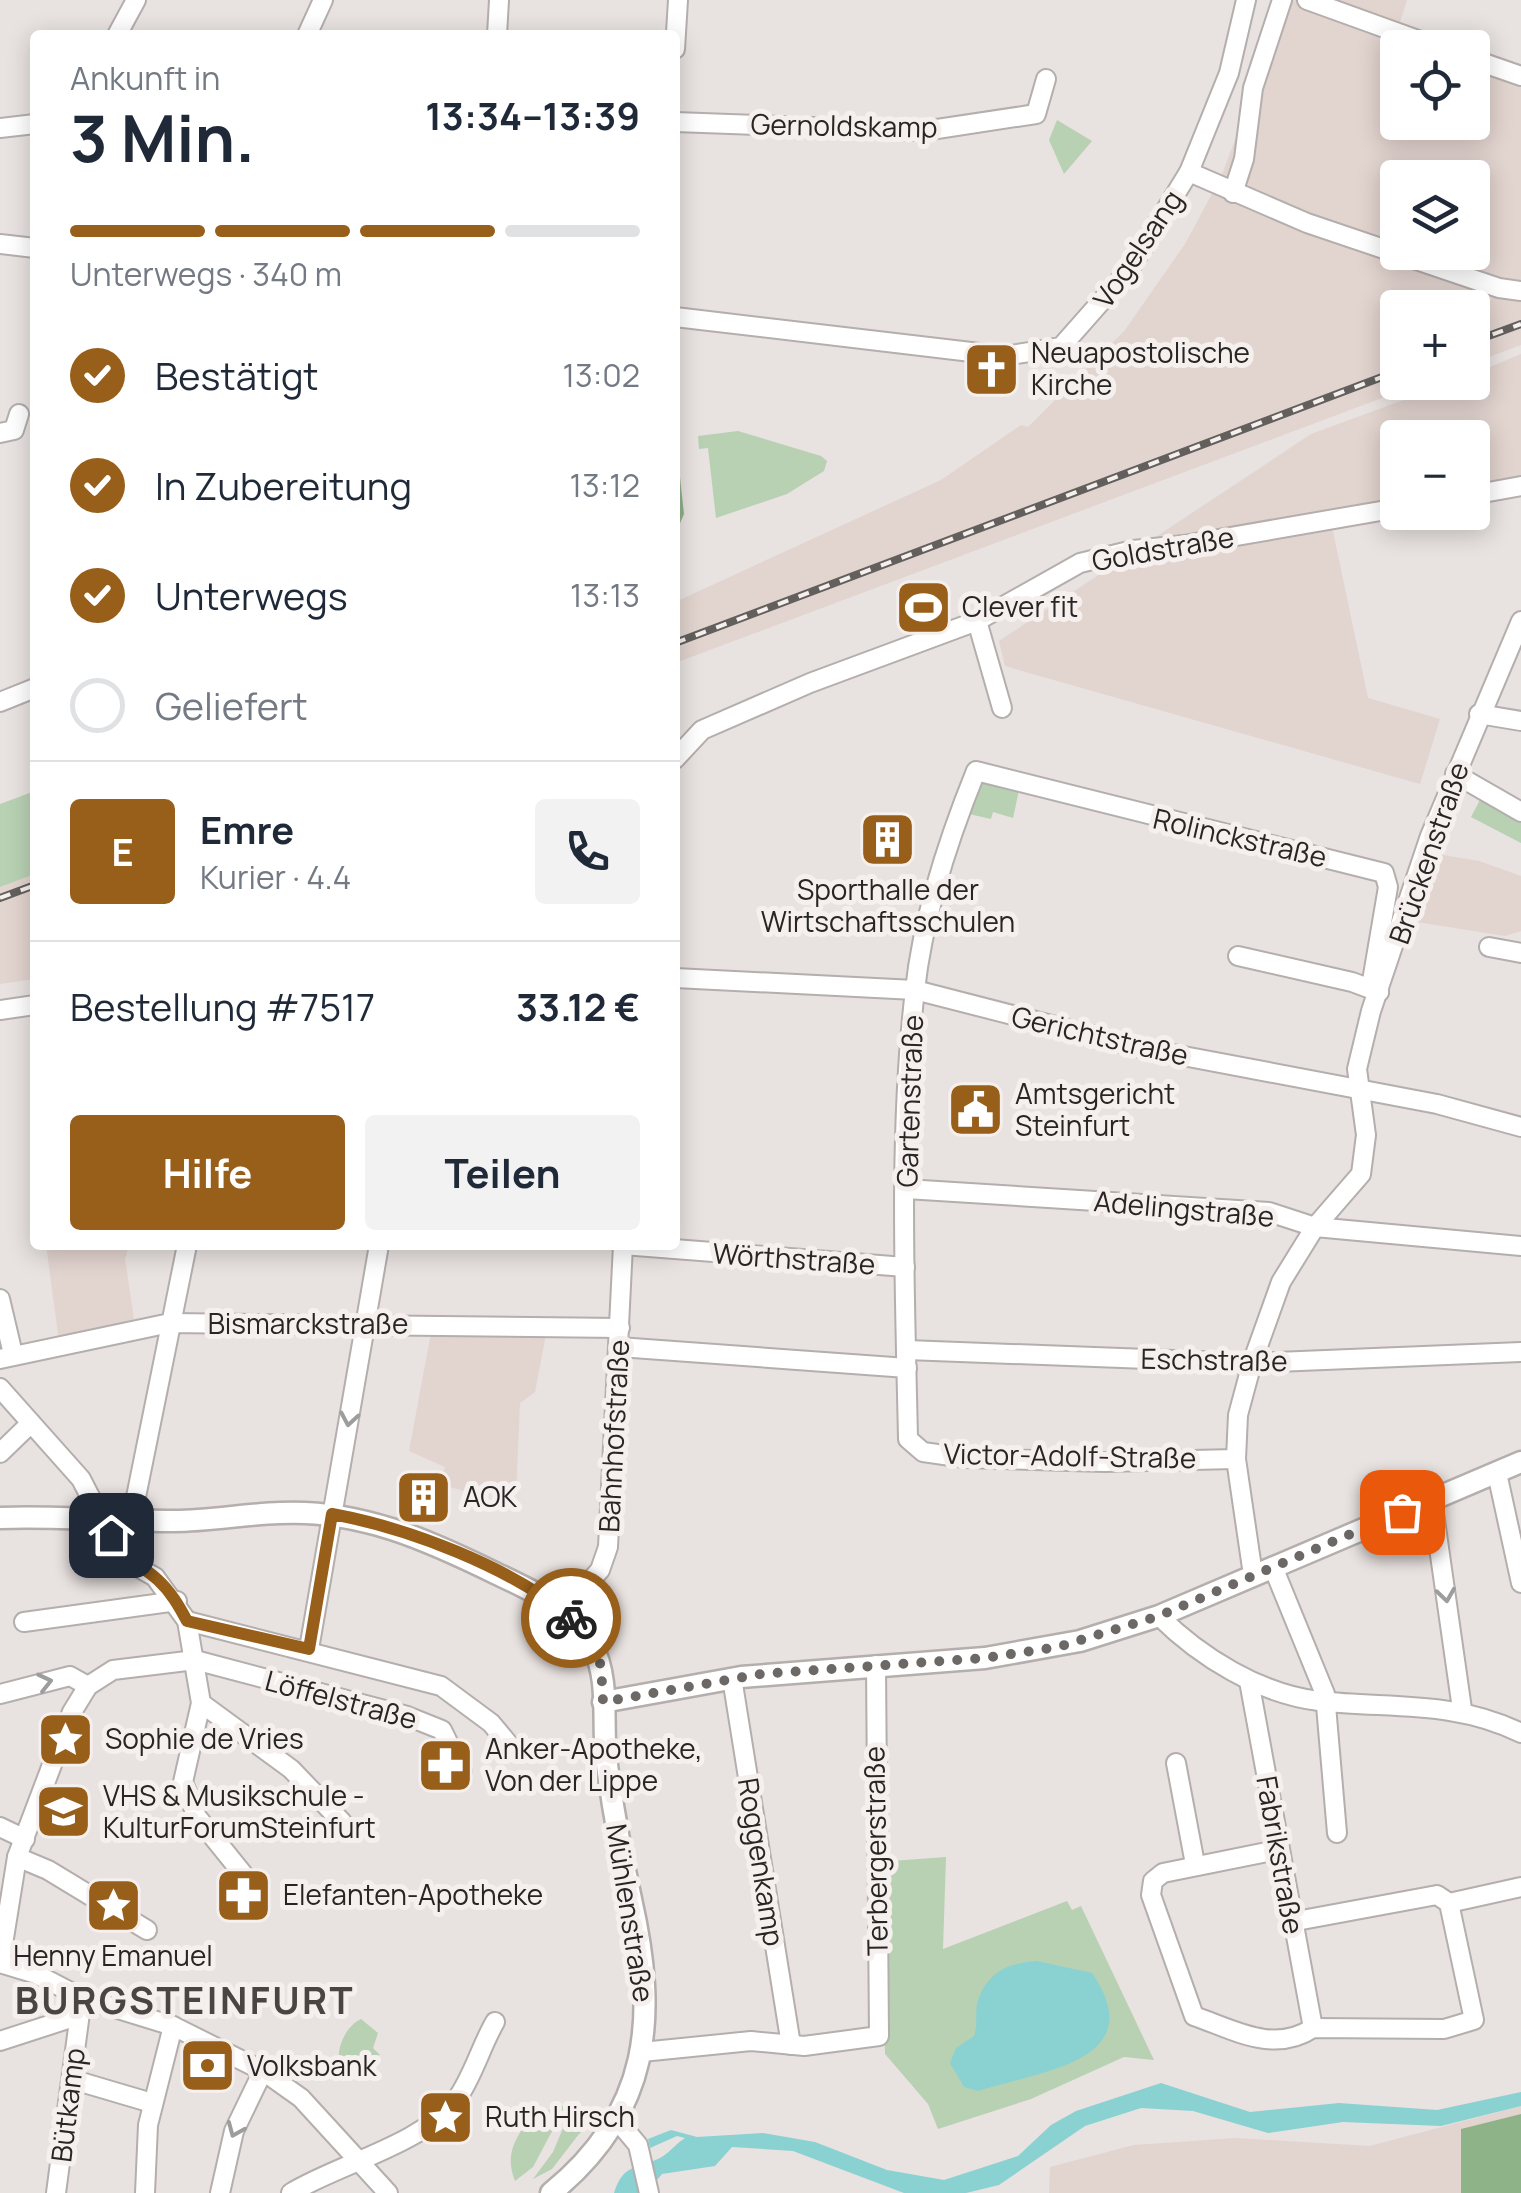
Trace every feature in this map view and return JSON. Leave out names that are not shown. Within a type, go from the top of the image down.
[{"type":"main road","points":[[603,1702],[732,1678],[985,1658],[1058,1647],[1159,1616],[1521,1462]]},
{"type":"main road","points":[[0,1518],[172,1521],[283,1512],[332,1514],[370,1521],[443,1548],[563,1611]]},
{"type":"main road","name":"Mühlenstraße","points":[[551,2193],[572,2176],[617,2120],[642,2052],[646,1986],[607,1764],[601,1665],[584,1632],[563,1611]]},
{"type":"street","points":[[120,30],[136,0]]},
{"type":"street","points":[[309,30],[323,0]]},
{"type":"street","points":[[497,30],[499,0]]},
{"type":"street","points":[[676,30],[678,0]]},
{"type":"street","name":"Vogelsang","points":[[680,318],[1005,356],[1044,353],[1068,342],[1146,246],[1189,172],[1229,74],[1246,0]]},
{"type":"street","points":[[1233,193],[1244,159],[1253,88],[1282,0]]},
{"type":"street","points":[[1307,0],[1390,30]]},
{"type":"street","points":[[1490,65],[1521,76]]},
{"type":"street","name":"Gernoldskamp","points":[[680,122],[924,132],[1036,114],[1046,79]]},
{"type":"street","points":[[0,128],[30,125]]},
{"type":"street","points":[[1189,172],[1307,223],[1521,291]]},
{"type":"street","points":[[0,244],[30,247]]},
{"type":"street","points":[[0,432],[14,430],[19,414]]},
{"type":"street","points":[[1490,492],[1521,486]]},
{"type":"street","name":"Goldstraße","points":[[680,754],[702,730],[810,683],[978,626],[1061,572],[1106,554],[1380,511]]},
{"type":"street","name":"Brückenstraße","points":[[1337,1833],[1325,1701],[1263,1571],[1236,1459],[1238,1415],[1281,1282],[1315,1227],[1362,1174],[1366,1135],[1357,1069],[1379,992],[1430,836],[1521,621]]},
{"type":"street","points":[[978,626],[1002,708]]},
{"type":"street","points":[[0,702],[30,690]]},
{"type":"street","points":[[1479,714],[1521,721]]},
{"type":"street","name":"Gartenstraße","points":[[908,1439],[906,1189],[915,990],[927,923],[976,771]]},
{"type":"street","name":"Rolinckstraße","points":[[976,771],[1384,872],[1388,887],[1372,981],[1379,992]]},
{"type":"street","points":[[1455,774],[1521,812]]},
{"type":"street","points":[[1489,946],[1521,953]]},
{"type":"street","points":[[1238,956],[1352,982],[1379,992]]},
{"type":"street","name":"Gerichtstraße","points":[[680,978],[915,990],[1141,1048],[1437,1104],[1521,1126]]},
{"type":"street","points":[[0,1010],[30,1006]]},
{"type":"street","name":"Adelingstraße","points":[[906,1189],[1269,1212],[1315,1227],[1521,1246]]},
{"type":"street","name":"Wörthstraße","points":[[680,1249],[905,1267]]},
{"type":"street","points":[[136,1497],[186,1250]]},
{"type":"street","points":[[309,1649],[378,1250]]},
{"type":"street","name":"Bahnhofstraße","points":[[563,1611],[600,1570],[608,1548],[623,1250]]},
{"type":"street","points":[[0,1299],[7,1357]]},
{"type":"street","name":"Bismarckstraße","points":[[7,1357],[170,1323],[366,1323],[619,1338]]},
{"type":"street","name":"Eschstraße","points":[[619,1338],[907,1359],[1252,1363],[1521,1352]]},
{"type":"street","points":[[0,1388],[81,1479],[98,1517],[132,1564],[156,1577],[177,1601],[187,1621],[201,1703],[184,1782],[188,1800],[243,1874]]},
{"type":"street","points":[[0,1454],[31,1423]]},
{"type":"street","name":"Victor-Adolf-Straße","points":[[908,1439],[923,1452],[965,1458],[1104,1462],[1236,1459]]},
{"type":"street","points":[[1497,1472],[1521,1583]]},
{"type":"street","points":[[1432,1499],[1462,1710]]},
{"type":"street","points":[[24,1622],[177,1601]]},
{"type":"street","points":[[1159,1616],[1179,1636],[1249,1681],[1325,1701],[1462,1710],[1521,1732]]},
{"type":"street","points":[[187,1621],[309,1649],[442,1686],[491,1723],[511,1747]]},
{"type":"street","points":[[194,1660],[114,1670],[88,1686],[72,1712],[21,1848],[0,1963],[36,1974],[80,2007],[173,2026],[263,2071],[300,2098],[388,2193]]},
{"type":"street","name":"Löffelstraße","points":[[194,1660],[407,1716],[442,1730],[462,1771]]},
{"type":"street","name":"Terbergerstraße","points":[[791,2045],[879,2036],[876,1665]]},
{"type":"street","points":[[0,1694],[70,1676],[88,1686]]},
{"type":"street","name":"Roggenkamp","points":[[732,1678],[791,2045]]},
{"type":"street","name":"Fabrikstraße","points":[[1249,1681],[1277,1850],[1313,2028]]},
{"type":"street","points":[[201,1703],[278,1758],[342,1822]]},
{"type":"street","points":[[1176,1763],[1194,1864]]},
{"type":"street","points":[[0,1827],[48,1870],[147,1930]]},
{"type":"street","points":[[1277,1850],[1194,1864],[1153,1881],[1151,1895],[1194,2016],[1269,2042],[1300,2038],[1313,2028],[1444,2028],[1474,2020],[1448,1904],[1438,1896],[1291,1922]]},
{"type":"street","points":[[1448,1904],[1521,1887]]},
{"type":"street","points":[[0,2041],[80,2007]]},
{"type":"street","name":"Bütkamp","points":[[56,2193],[74,2080],[80,2007]]},
{"type":"street","points":[[292,2193],[321,2176],[359,2163],[440,2116],[457,2099],[494,2022]]},
{"type":"street","points":[[145,2193],[152,2103],[173,2026]]},
{"type":"street","points":[[642,2052],[751,2042],[791,2045]]},
{"type":"street","points":[[220,2193],[234,2131],[263,2071]]},
{"type":"street","points":[[74,2080],[152,2103]]},
{"type":"street","points":[[617,2120],[638,2145],[649,2192]]},
{"type":"shaded area","points":[[1274,0],[1407,0],[1400,22],[1423,30],[1380,30],[1380,140],[1490,140],[1490,53],[1521,64],[1521,345],[1490,357],[1490,290],[1380,290],[1380,399],[680,661],[680,600],[941,480],[1021,425],[1028,427],[1125,330],[1185,244],[1221,177],[1244,116]]},
{"type":"shaded area","points":[[1521,354],[1521,484],[1490,489],[1490,420],[1380,420],[1380,508],[1330,517],[1368,698],[1440,719],[1420,784],[1005,666],[999,641],[1311,434],[1404,400],[1490,400],[1490,367]]},
{"type":"shaded area","points":[[1431,853],[1479,861],[1521,876],[1521,931],[1505,936],[1411,921]]},
{"type":"shaded area","points":[[30,876],[30,980],[0,984],[0,887]]},
{"type":"shaded area","points":[[47,1250],[128,1250],[125,1259],[134,1319],[59,1341]]},
{"type":"shaded area","points":[[431,1333],[546,1334],[535,1392],[520,1403],[516,1494],[477,1485],[474,1494],[440,1484],[445,1467],[409,1451]]},
{"type":"shaded area","points":[[1521,2106],[1521,2193],[1049,2193],[1050,2167],[1134,2145],[1236,2138],[1370,2146]]},
{"type":"green space","points":[[1057,120],[1092,141],[1064,174],[1049,140]]},
{"type":"green space","points":[[738,431],[821,456],[827,461],[824,471],[787,494],[716,518],[708,448],[699,449],[698,436]]},
{"type":"green space","points":[[680,477],[684,514],[680,523]]},
{"type":"green space","points":[[982,781],[1019,790],[1013,818],[993,812],[991,819],[969,814]]},
{"type":"green space","points":[[30,793],[30,876],[0,887],[0,804]]},
{"type":"green space","points":[[1480,800],[1521,822],[1521,843],[1471,817]]},
{"type":"green space","points":[[946,1857],[943,1949],[1067,1901],[1072,1910],[1081,1906],[1154,2060],[1124,2057],[1031,2099],[938,2129],[928,2104],[885,2054],[880,1871],[891,1861]]},
{"type":"green space","points":[[361,2019],[378,2033],[373,2048],[380,2055],[341,2069],[342,2041]]},
{"type":"green space","points":[[574,2102],[597,2120],[579,2134],[552,2169],[533,2179],[553,2152]]},
{"type":"green space","points":[[566,2105],[533,2167],[515,2181],[511,2154],[531,2115]]},
{"type":"green space","points":[[1521,2114],[1521,2193],[1461,2193],[1461,2129]]},
{"type":"water","points":[[1037,1961],[1092,1973],[1107,2003],[1108,2026],[1099,2044],[1081,2058],[1057,2068],[978,2091],[964,2087],[950,2063],[956,2048],[974,2036],[977,2004],[986,1984],[999,1971]]},
{"type":"water","points":[[1161,2083],[1250,2112],[1339,2103],[1437,2110],[1521,2092],[1521,2106],[1441,2126],[1343,2122],[1268,2133],[1193,2111],[1141,2108],[1085,2126],[999,2185],[966,2193],[904,2193],[793,2151],[732,2147],[715,2166],[662,2174],[646,2193],[614,2193],[626,2173],[662,2157],[685,2138],[677,2136],[650,2148],[648,2139],[671,2130],[697,2137],[763,2133],[815,2142],[887,2170],[944,2180],[1018,2156],[1051,2125],[1076,2111]]},
{"type":"railway","points":[[1490,335],[1521,324]]},
{"type":"railway","points":[[680,641],[1380,378]]},
{"type":"railway","points":[[0,898],[30,887]]},
{"type":"way so far","points":[[571,1618],[584,1632],[601,1665],[603,1702],[782,1672],[985,1658],[1058,1647],[1159,1616],[1402,1512]]},
{"type":"place","name":"Neuapostolische Kirche","points":[[992,369]]},
{"type":"place","name":"Clever fit","points":[[923,607]]},
{"type":"place","name":"Sporthalle der Wirtschaftsschulen","points":[[888,839]]},
{"type":"place","name":"Amtsgericht Steinfurt","points":[[976,1110]]},
{"type":"place","name":"AOK","points":[[424,1497]]},
{"type":"place","name":"Sophie de Vries","points":[[66,1739]]},
{"type":"place","name":"Anker-Apotheke, Von der Lippe","points":[[446,1765]]},
{"type":"place","name":"VHS & Musikschule - KulturForumSteinfurt","points":[[64,1812]]},
{"type":"place","name":"Elefanten-Apotheke","points":[[244,1895]]},
{"type":"place","name":"Henny Emanuel","points":[[113,1905]]},
{"type":"place","name":"Volksbank","points":[[208,2066]]},
{"type":"place","name":"Ruth Hirsch","points":[[446,2117]]},
{"type":"district","name":"BURGSTEINFURT","points":[[185,2001]]},
{"type":"route","points":[[111,1535],[116,1548],[132,1564],[156,1577],[177,1601],[187,1621],[309,1649],[332,1514],[370,1521],[443,1548],[536,1593],[571,1618]]}]
